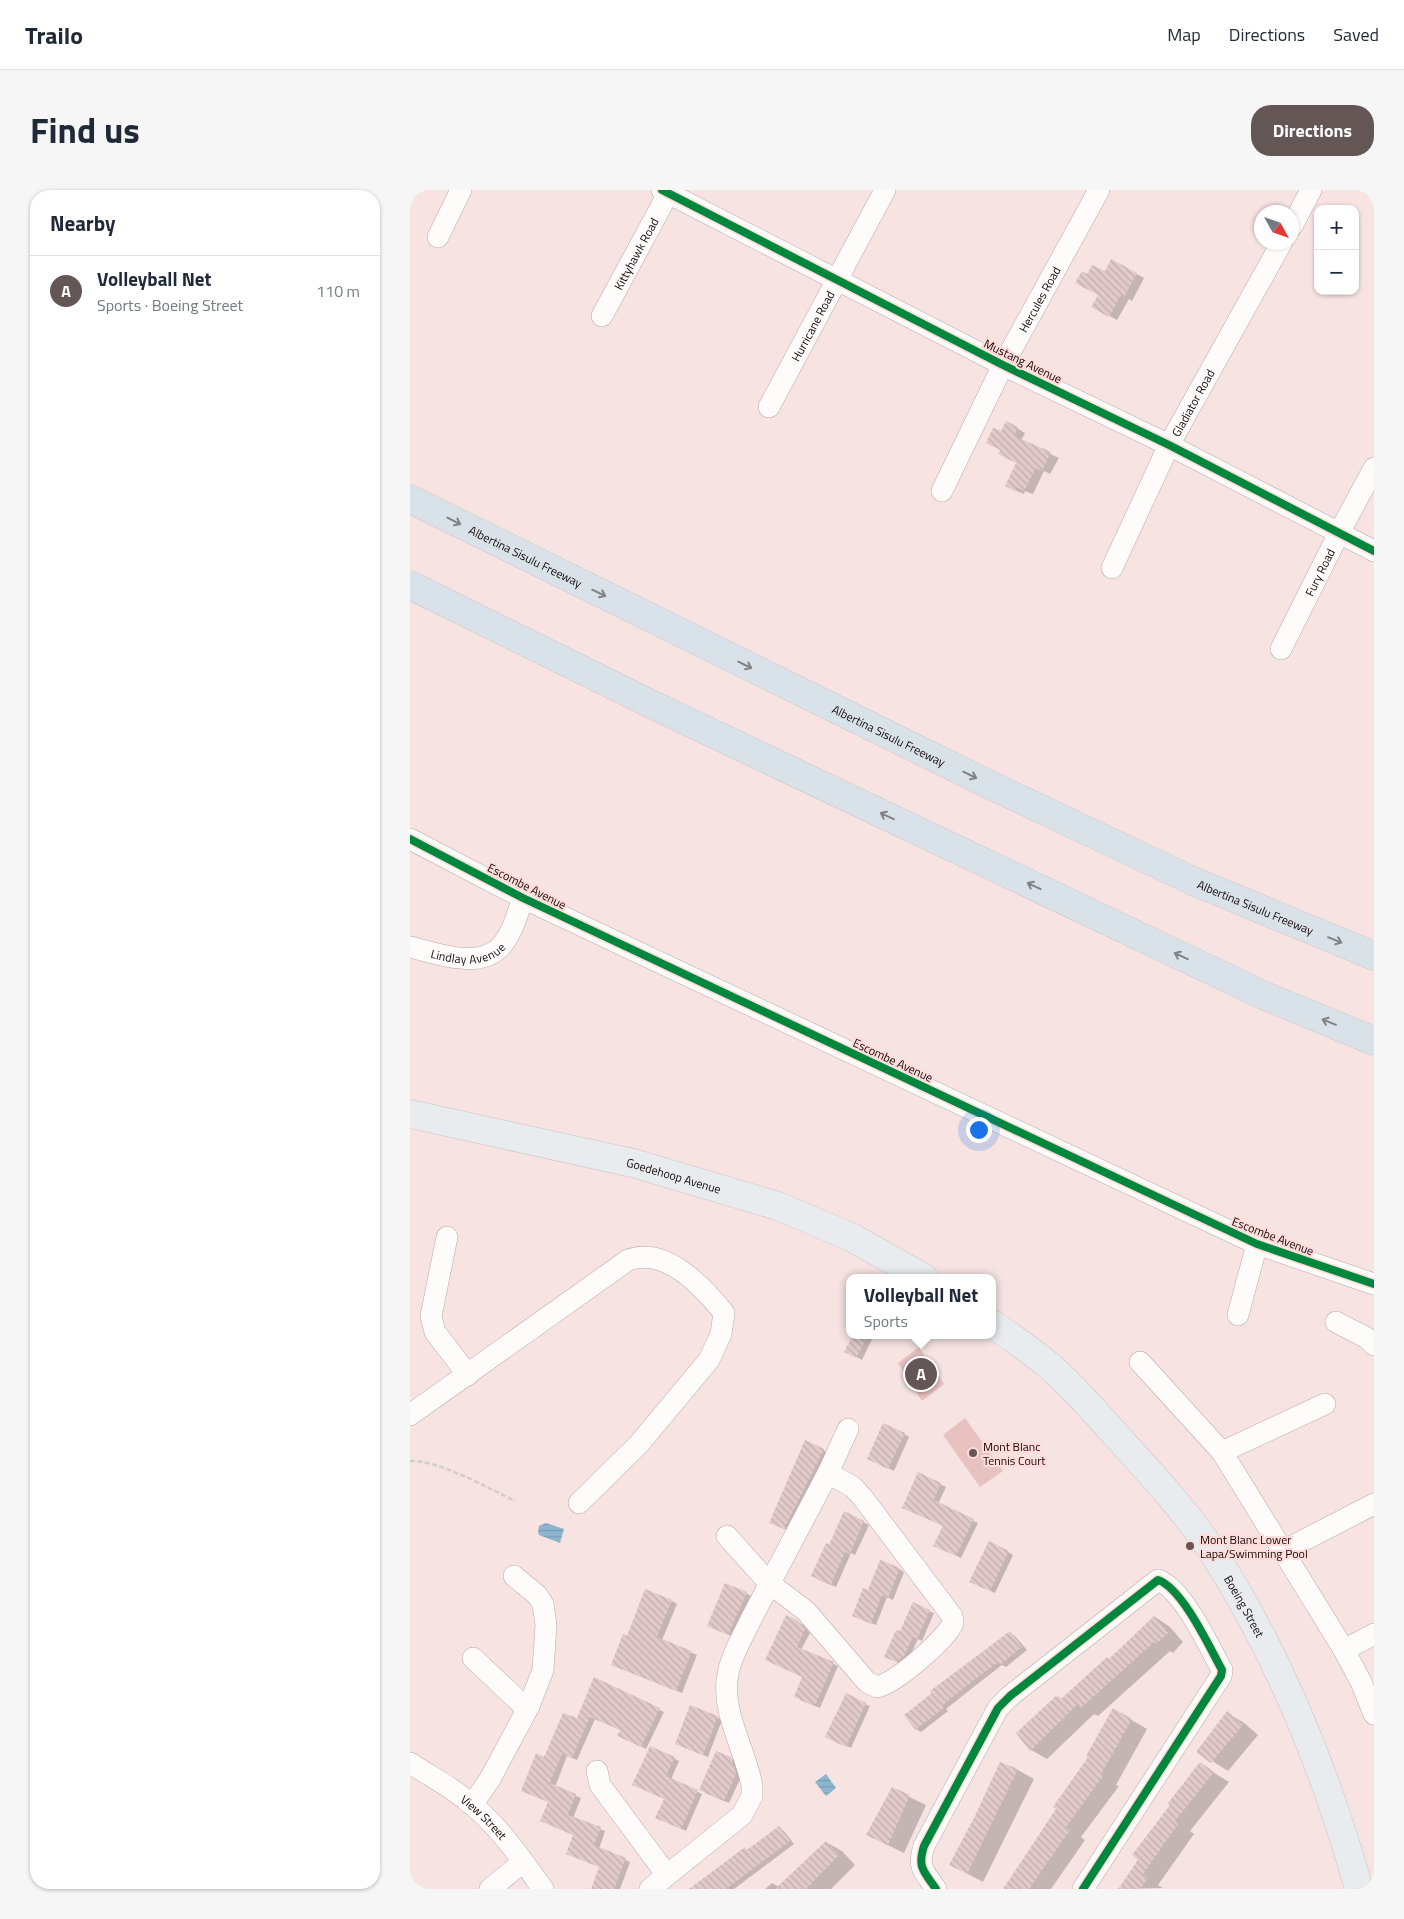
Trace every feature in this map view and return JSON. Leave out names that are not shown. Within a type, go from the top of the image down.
[{"type":"highway","name":"Albertina Sisulu Freeway","points":[[410,499],[963,772],[1140,856],[1193,881],[1374,956]]},
{"type":"highway","points":[[410,584],[655,706],[1254,991],[1374,1040]]},
{"type":"main road","name":"Goedehoop Avenue","points":[[410,1114],[633,1164],[778,1206],[851,1237],[917,1274]]},
{"type":"main road","name":"Boeing Street","points":[[996,1327],[1053,1370],[1089,1405],[1179,1506],[1213,1553],[1242,1600],[1273,1657],[1298,1712],[1347,1846],[1359,1889]]},
{"type":"main road","name":"Boeing Street","points":[[1347,1846],[1351,1889]]},
{"type":"street","points":[[438,237],[461,190]]},
{"type":"street","name":"Hurricane Road","points":[[769,407],[885,190]]},
{"type":"street","name":"Hercules Road","points":[[942,491],[1003,365],[1099,190]]},
{"type":"street","points":[[1299,213],[1311,190]]},
{"type":"street","name":"Mustang Avenue","points":[[667,191],[1003,365],[1170,445],[1374,551]]},
{"type":"street","name":"Kittyhawk Road","points":[[602,316],[667,191]]},
{"type":"street","name":"Gladiator Road","points":[[1112,568],[1170,445],[1278,250]]},
{"type":"street","name":"Fury Road","points":[[1282,649],[1339,533],[1374,468]]},
{"type":"street","name":"Escombe Avenue","points":[[410,838],[523,898],[1257,1244],[1374,1284]]},
{"type":"street","name":"Lindlay Avenue","points":[[410,947],[460,958],[473,959],[484,957],[494,952],[505,942],[523,898]]},
{"type":"street","points":[[447,1237],[431,1316],[432,1326],[468,1375]]},
{"type":"street","points":[[1238,1315],[1257,1244]]},
{"type":"street","points":[[410,1415],[628,1260],[649,1256],[679,1270],[703,1288],[724,1313],[721,1334],[709,1360],[639,1444],[579,1503]]},
{"type":"street","points":[[1336,1322],[1367,1338],[1374,1346]]},
{"type":"street","points":[[1140,1362],[1222,1452],[1344,1650],[1361,1682],[1374,1714]]},
{"type":"street","points":[[1222,1452],[1325,1404]]},
{"type":"street","points":[[650,1889],[742,1815],[752,1796],[750,1775],[727,1701],[728,1674],[738,1646],[769,1583],[828,1473],[848,1429]]},
{"type":"street","points":[[727,1536],[769,1583],[806,1611],[867,1682],[877,1687],[894,1680],[943,1640],[953,1623],[952,1616],[863,1498],[853,1487],[828,1473]]},
{"type":"street","points":[[1283,1551],[1374,1504]]},
{"type":"street","points":[[472,1805],[490,1780],[527,1709],[543,1670],[546,1625],[543,1604],[537,1596],[514,1576]]},
{"type":"street","points":[[936,1889],[921,1866],[924,1846],[998,1708],[1010,1696],[1158,1580],[1167,1583],[1186,1607],[1222,1670],[1221,1676],[1084,1889]]},
{"type":"street","points":[[1344,1650],[1374,1634]]},
{"type":"street","points":[[472,1658],[527,1709]]},
{"type":"street","name":"View Street","points":[[410,1763],[472,1805],[497,1829],[543,1889]]},
{"type":"street","points":[[596,1771],[600,1785],[667,1875]]},
{"type":"street","points":[[490,1889],[523,1862]]},
{"type":"path","points":[[410,1461],[422,1461],[441,1467],[515,1501]]},
{"type":"shaded area","points":[[919,1347],[944,1384],[922,1401],[898,1363]]},
{"type":"shaded area","name":"Mont Blanc Tennis Court","points":[[965,1418],[1003,1471],[980,1487],[943,1435]]},
{"type":"water","points":[[546,1523],[564,1529],[560,1543],[539,1535],[539,1526]]},
{"type":"water","points":[[826,1774],[836,1788],[826,1796],[815,1782]]},
{"type":"building","points":[[1111,259],[1137,273],[1124,297],[1121,295],[1109,317],[1091,307],[1098,295],[1075,283],[1082,271],[1087,274],[1092,265],[1105,271]]},
{"type":"building","points":[[1006,421],[1018,427],[1014,436],[1051,452],[1042,471],[1036,468],[1024,491],[1017,487],[1015,491],[1005,486],[1016,463],[998,454],[1000,450],[986,443],[993,428],[1001,431]]},
{"type":"building","points":[[851,1339],[866,1339],[856,1358],[844,1352]]},
{"type":"building","points":[[883,1423],[905,1433],[888,1469],[867,1459]]},
{"type":"building","points":[[805,1440],[824,1449],[784,1529],[769,1523]]},
{"type":"building","points":[[918,1472],[941,1483],[934,1500],[974,1519],[956,1556],[933,1546],[943,1526],[902,1508]]},
{"type":"building","points":[[844,1511],[864,1521],[850,1554],[845,1552],[831,1585],[811,1576],[826,1543],[829,1545]]},
{"type":"building","points":[[989,1541],[1009,1551],[990,1591],[969,1582]]},
{"type":"building","points":[[880,1560],[900,1568],[888,1598],[882,1595],[871,1624],[852,1616],[863,1588],[868,1590]]},
{"type":"building","points":[[725,1583],[747,1592],[728,1635],[707,1626]]},
{"type":"building","points":[[645,1589],[672,1600],[657,1637],[692,1651],[676,1691],[611,1665],[623,1634],[627,1636]]},
{"type":"building","points":[[913,1602],[930,1610],[917,1639],[913,1637],[904,1656],[896,1662],[884,1657],[896,1630],[900,1631]]},
{"type":"building","points":[[786,1615],[797,1620],[805,1629],[797,1647],[834,1662],[815,1706],[794,1697],[802,1677],[765,1660]]},
{"type":"building","points":[[1154,1616],[1168,1633],[1156,1644],[1154,1642],[1081,1708],[1078,1704],[1030,1751],[1016,1733],[1057,1695],[1061,1699],[1107,1657],[1109,1659]]},
{"type":"building","points":[[1010,1631],[1022,1647],[1000,1665],[998,1662],[965,1687],[942,1706],[944,1708],[915,1730],[904,1715],[932,1693],[930,1691]]},
{"type":"building","points":[[594,1677],[660,1708],[641,1747],[617,1736],[620,1730],[590,1717],[572,1758],[562,1754],[550,1783],[576,1794],[568,1815],[601,1827],[594,1845],[626,1858],[614,1889],[591,1889],[599,1867],[566,1854],[573,1835],[540,1821],[548,1802],[521,1791],[536,1753],[544,1757],[563,1713],[577,1718]]},
{"type":"building","points":[[846,1693],[866,1703],[846,1747],[825,1737]]},
{"type":"building","points":[[690,1705],[718,1716],[703,1755],[675,1744]]},
{"type":"building","points":[[1113,1708],[1132,1719],[1101,1774],[1103,1776],[1066,1827],[1070,1830],[1029,1889],[1003,1889],[1056,1809],[1053,1807],[1088,1757],[1086,1756]]},
{"type":"building","points":[[1227,1711],[1243,1725],[1211,1763],[1196,1752]]},
{"type":"building","points":[[650,1746],[675,1757],[666,1776],[698,1790],[681,1829],[655,1818],[664,1799],[632,1785]]},
{"type":"building","points":[[716,1751],[731,1757],[736,1774],[724,1801],[699,1790]]},
{"type":"building","points":[[1000,1762],[1018,1769],[967,1874],[949,1865],[975,1816]]},
{"type":"building","points":[[1200,1762],[1214,1772],[1175,1821],[1178,1824],[1143,1874],[1148,1878],[1140,1889],[1118,1889],[1138,1860],[1132,1855],[1170,1805],[1168,1803]]},
{"type":"building","points":[[892,1787],[910,1795],[888,1845],[866,1835]]},
{"type":"building","points":[[779,1826],[790,1841],[726,1889],[689,1889],[745,1847],[747,1850]]},
{"type":"building","points":[[826,1841],[839,1855],[806,1889],[775,1889]]},
{"type":"cycle path","points":[[662,190],[1003,365],[1169,445],[1374,551]]},
{"type":"cycle path","points":[[410,839],[523,898],[1257,1244],[1374,1284]]},
{"type":"cycle path","points":[[936,1889],[923,1869],[921,1859],[924,1846],[998,1708],[1010,1696],[1158,1580],[1167,1585],[1176,1594],[1194,1619],[1222,1670],[1221,1676],[1083,1889]]},
{"type":"place","name":"Volleyball Net","points":[[921,1374]]},
{"type":"place","name":"Mont Blanc Tennis Court","points":[[973,1453]]},
{"type":"place","name":"Mont Blanc Lower Lapa/Swimming Pool","points":[[1190,1546]]}]
